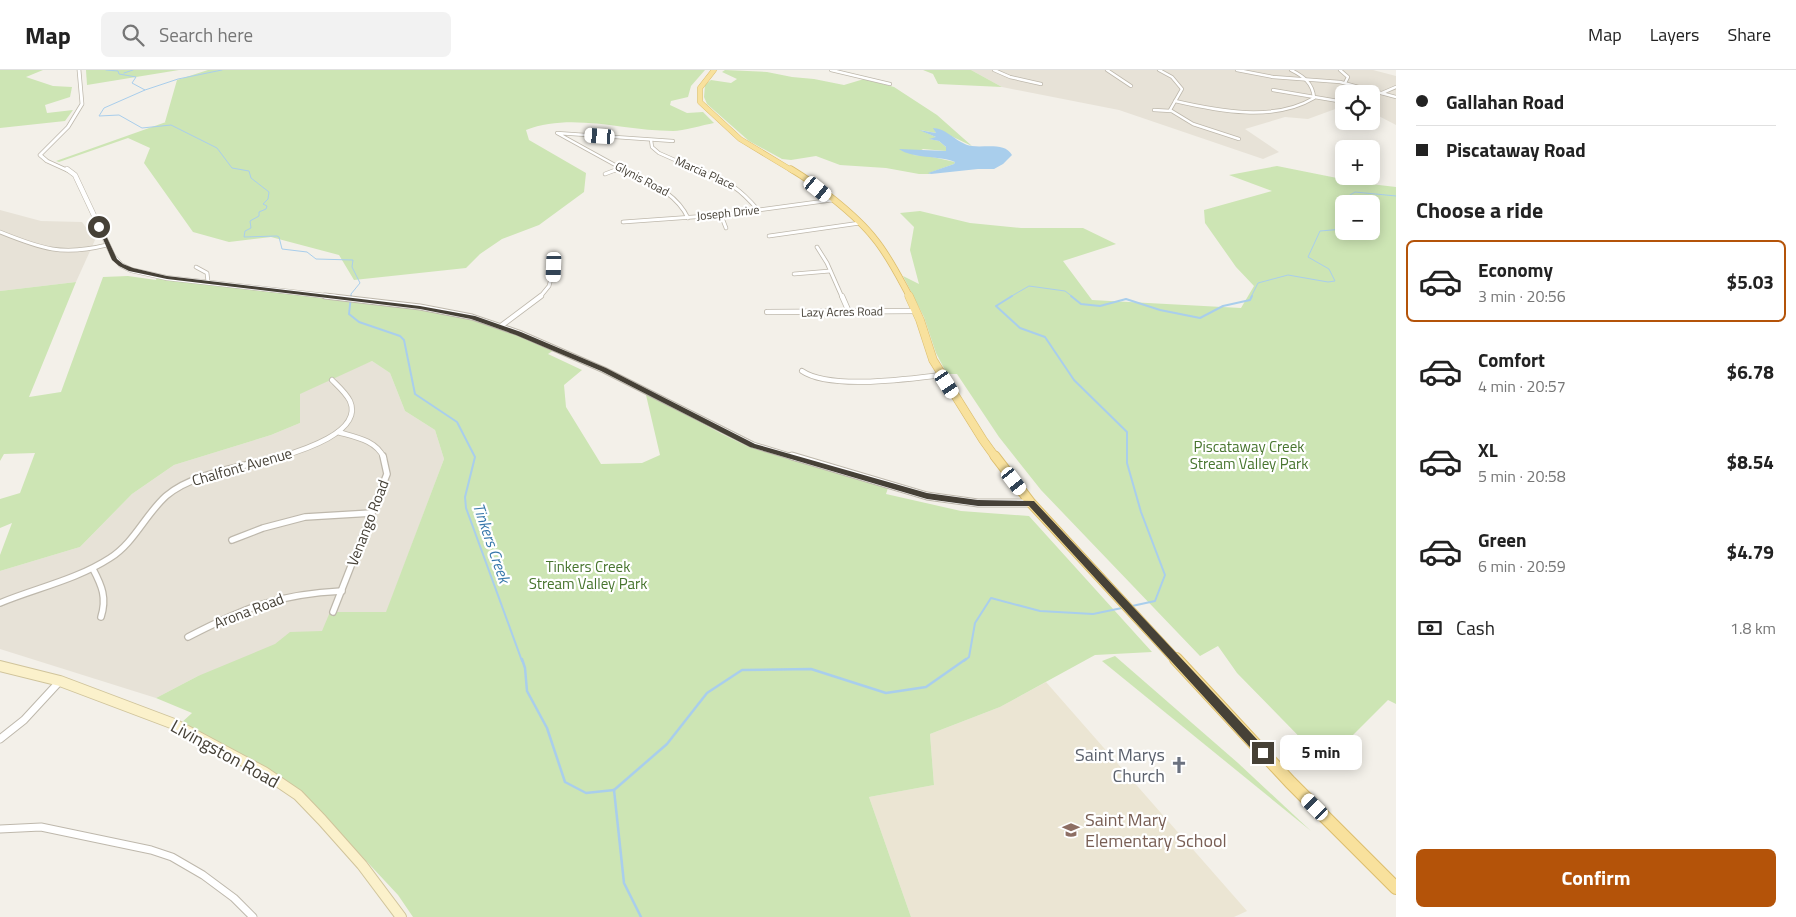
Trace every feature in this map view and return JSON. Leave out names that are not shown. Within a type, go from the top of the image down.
[{"type":"main road","points":[[714,70],[700,86],[698,96],[700,102],[742,141],[796,172],[860,223],[873,236],[889,258],[916,311],[933,360],[941,374],[983,440],[1031,504],[1290,782],[1396,888]]},
{"type":"main road","name":"Livingston Road","points":[[0,666],[60,681],[174,724],[239,757],[298,795],[362,865],[401,917]]},
{"type":"street","points":[[79,70],[82,104],[68,127],[40,155],[43,159],[66,168],[75,175],[116,262],[131,270],[167,278],[451,312],[501,326],[616,376],[753,445],[927,496],[978,503],[1031,504]]},
{"type":"street","points":[[831,70],[890,84]]},
{"type":"street","points":[[994,70],[1010,77],[1040,84]]},
{"type":"street","points":[[1107,70],[1131,86]]},
{"type":"street","points":[[1159,70],[1172,78],[1182,88],[1180,96],[1170,106],[1171,111]]},
{"type":"street","points":[[1237,70],[1266,76],[1345,83],[1396,98]]},
{"type":"street","points":[[1291,70],[1306,79],[1313,88],[1314,98]]},
{"type":"street","points":[[1340,70],[1348,77],[1345,83]]},
{"type":"street","points":[[1382,93],[1396,87]]},
{"type":"street","points":[[1273,90],[1335,101]]},
{"type":"street","points":[[1175,101],[1221,110],[1264,111],[1298,107],[1314,98]]},
{"type":"street","points":[[1154,110],[1171,111],[1187,121],[1239,139]]},
{"type":"street","points":[[600,136],[604,130]]},
{"type":"street","name":"Glynis Road","points":[[673,142],[557,133],[672,194],[683,207],[688,218]]},
{"type":"street","name":"Marcia Place","points":[[652,140],[652,147],[659,153],[738,188],[758,210]]},
{"type":"street","points":[[605,174],[622,168]]},
{"type":"street","name":"Joseph Drive","points":[[623,222],[721,215],[832,200]]},
{"type":"street","points":[[721,215],[726,228]]},
{"type":"street","points":[[769,236],[860,223]]},
{"type":"street","points":[[0,232],[46,250],[80,250],[107,245]]},
{"type":"street","points":[[817,247],[849,312]]},
{"type":"street","points":[[196,267],[207,273],[208,282]]},
{"type":"street","points":[[501,326],[549,289],[554,279],[554,267]]},
{"type":"street","points":[[794,274],[830,271]]},
{"type":"street","name":"Lazy Acres Road","points":[[768,312],[916,311]]},
{"type":"street","points":[[802,371],[804,375],[811,378],[836,380],[911,380],[941,374]]},
{"type":"street","name":"Chalfont Avenue","points":[[0,602],[93,569],[123,548],[143,526],[158,503],[177,487],[214,473],[321,443],[338,432],[347,421],[352,411],[352,405],[344,392],[332,380]]},
{"type":"street","name":"Venango Road","points":[[334,612],[387,474],[385,458],[375,445],[338,432]]},
{"type":"street","points":[[232,540],[285,521],[304,517],[372,513]]},
{"type":"street","points":[[93,569],[105,592],[105,605],[101,617]]},
{"type":"street","name":"Arona Road","points":[[188,637],[207,627],[278,598],[303,594],[342,592]]},
{"type":"street","points":[[0,739],[24,720],[60,681]]},
{"type":"street","points":[[0,829],[41,827],[165,855],[203,874],[234,898],[253,917]]},
{"type":"shaded area","points":[[971,70],[1373,70],[1396,76],[1396,125],[1380,117],[1380,85],[1335,85],[1335,109],[1308,119],[1285,117],[1245,129],[1279,152],[1263,159],[1119,110],[1002,87]]},
{"type":"shaded area","points":[[0,210],[41,221],[82,222],[95,240],[76,282],[0,291]]},
{"type":"shaded area","points":[[372,361],[390,373],[405,411],[435,430],[444,459],[381,627],[198,676],[156,698],[0,649],[0,571],[80,547],[132,494],[174,465],[271,435],[300,423],[300,388]]},
{"type":"shaded area","points":[[1046,682],[1247,911],[1234,917],[911,917],[869,797],[934,785],[930,734],[1000,707]]},
{"type":"green space","points":[[0,70],[43,70],[26,77],[53,86],[72,87],[70,97],[45,105],[47,113],[73,110],[65,121],[0,128]]},
{"type":"green space","points":[[86,70],[179,70],[87,85]]},
{"type":"green space","points":[[208,70],[705,70],[691,86],[688,97],[671,101],[670,105],[687,113],[703,112],[714,123],[673,131],[580,122],[544,125],[526,130],[529,140],[586,173],[584,192],[539,225],[502,239],[480,254],[466,268],[354,280],[339,255],[271,237],[229,242],[193,232],[144,163],[150,148],[128,138],[59,162],[56,161],[166,122],[177,80]]},
{"type":"green space","points":[[725,70],[767,72],[844,85],[864,79],[894,87],[937,115],[972,146],[934,128],[936,133],[920,130],[936,137],[930,139],[939,141],[946,147],[946,151],[923,149],[913,155],[955,162],[929,173],[931,174],[919,174],[886,168],[840,165],[816,156],[791,160],[782,159],[749,141],[707,104],[704,97],[705,85],[711,80],[731,83],[737,79],[722,72]]},
{"type":"green space","points":[[923,70],[971,70],[1002,87],[938,84],[933,74]]},
{"type":"green space","name":"Piscataway Creek Stream Valley Park","points":[[1277,166],[1335,178],[1335,185],[1396,187],[1396,704],[1388,700],[1325,763],[1237,673],[1218,646],[1200,656],[1041,490],[999,437],[957,374],[947,374],[936,353],[924,317],[903,276],[919,284],[910,250],[914,227],[900,213],[920,211],[970,223],[1021,228],[1083,228],[1116,244],[1063,261],[1092,300],[1241,308],[1254,286],[1236,267],[1205,223],[1204,210],[1272,191],[1229,175]]},
{"type":"green space","name":"Tinkers Creek Stream Valley Park","points":[[128,276],[156,280],[157,277],[428,310],[489,322],[554,350],[548,354],[582,370],[564,385],[566,407],[601,464],[642,463],[660,455],[646,395],[648,394],[747,446],[888,488],[886,494],[961,511],[1029,516],[1152,652],[1095,655],[1000,707],[930,734],[934,785],[869,797],[911,917],[413,917],[398,895],[328,820],[247,758],[180,724],[192,713],[156,698],[198,676],[275,644],[290,632],[322,631],[330,612],[386,612],[444,459],[435,430],[405,411],[390,373],[372,361],[300,394],[300,423],[271,435],[174,465],[132,494],[80,547],[0,571],[0,555],[12,523],[0,528],[0,499],[20,493],[35,453],[4,454],[0,461],[0,291],[76,282],[29,397],[61,392],[103,277]]},
{"type":"green space","points":[[1115,656],[1238,763],[1311,831],[1102,661]]},
{"type":"water","points":[[933,128],[943,131],[967,145],[1004,148],[1012,155],[1003,164],[994,169],[928,173],[955,162],[941,158],[918,156],[899,149],[946,151],[946,147],[939,141],[929,139],[936,137],[919,130],[936,133]]},
{"type":"waterway","name":"Tinkers Creek","points":[[106,70],[118,71],[119,74],[136,77],[132,83],[145,90]]},
{"type":"waterway","points":[[124,73],[133,70]]},
{"type":"waterway","points":[[145,90],[178,79],[222,70]]},
{"type":"waterway","name":"Tinkers Creek","points":[[145,90],[104,108],[99,116],[119,115],[142,128],[171,125],[217,148],[232,168],[249,171],[251,178],[269,192],[268,199],[263,204],[267,206],[266,209],[259,212],[259,216],[250,221],[251,228],[245,231],[244,237],[277,236],[279,237],[282,249],[307,252],[316,259],[353,260],[352,267],[360,283],[351,296]]},
{"type":"waterway","points":[[1350,195],[1355,192],[1396,196]]},
{"type":"waterway","points":[[1251,297],[1258,283],[1288,275],[1328,282],[1335,281],[1329,269],[1308,257],[1320,231],[1335,230]]},
{"type":"waterway","points":[[1010,297],[1029,286],[1065,291],[1073,297]]},
{"type":"waterway","name":"Tinkers Creek","points":[[351,296],[349,314],[359,322],[400,336],[404,340],[415,394],[457,422],[475,457],[465,497],[466,508],[522,661]]},
{"type":"waterway","points":[[1012,296],[996,306],[1020,328],[1045,337],[1074,380],[1127,432],[1127,463],[1141,512],[1165,575],[1155,601],[1132,606]]},
{"type":"waterway","points":[[1071,296],[1081,304],[1100,306],[1126,299],[1160,310],[1200,318],[1223,306],[1250,300],[1252,296]]},
{"type":"waterway","points":[[964,661],[969,657],[975,623],[991,598],[1040,611],[1093,614],[1122,608]]},
{"type":"waterway","name":"Tinkers Creek","points":[[522,659],[525,668],[527,691],[547,728],[565,782],[586,793],[614,790]]},
{"type":"waterway","points":[[614,790],[667,744],[707,693],[742,670],[811,669],[886,693],[926,687],[966,659]]},
{"type":"waterway","points":[[614,790],[624,883],[641,917]]},
{"type":"place","name":"Saint Marys Church","points":[[1179,765]]},
{"type":"place","name":"Saint Mary Elementary School","points":[[1071,830]]},
{"type":"route","points":[[99,227],[116,262],[131,270],[167,278],[420,307],[472,317],[519,333],[586,364],[604,370],[743,442],[927,496],[978,503],[1031,504],[1263,753]]}]
